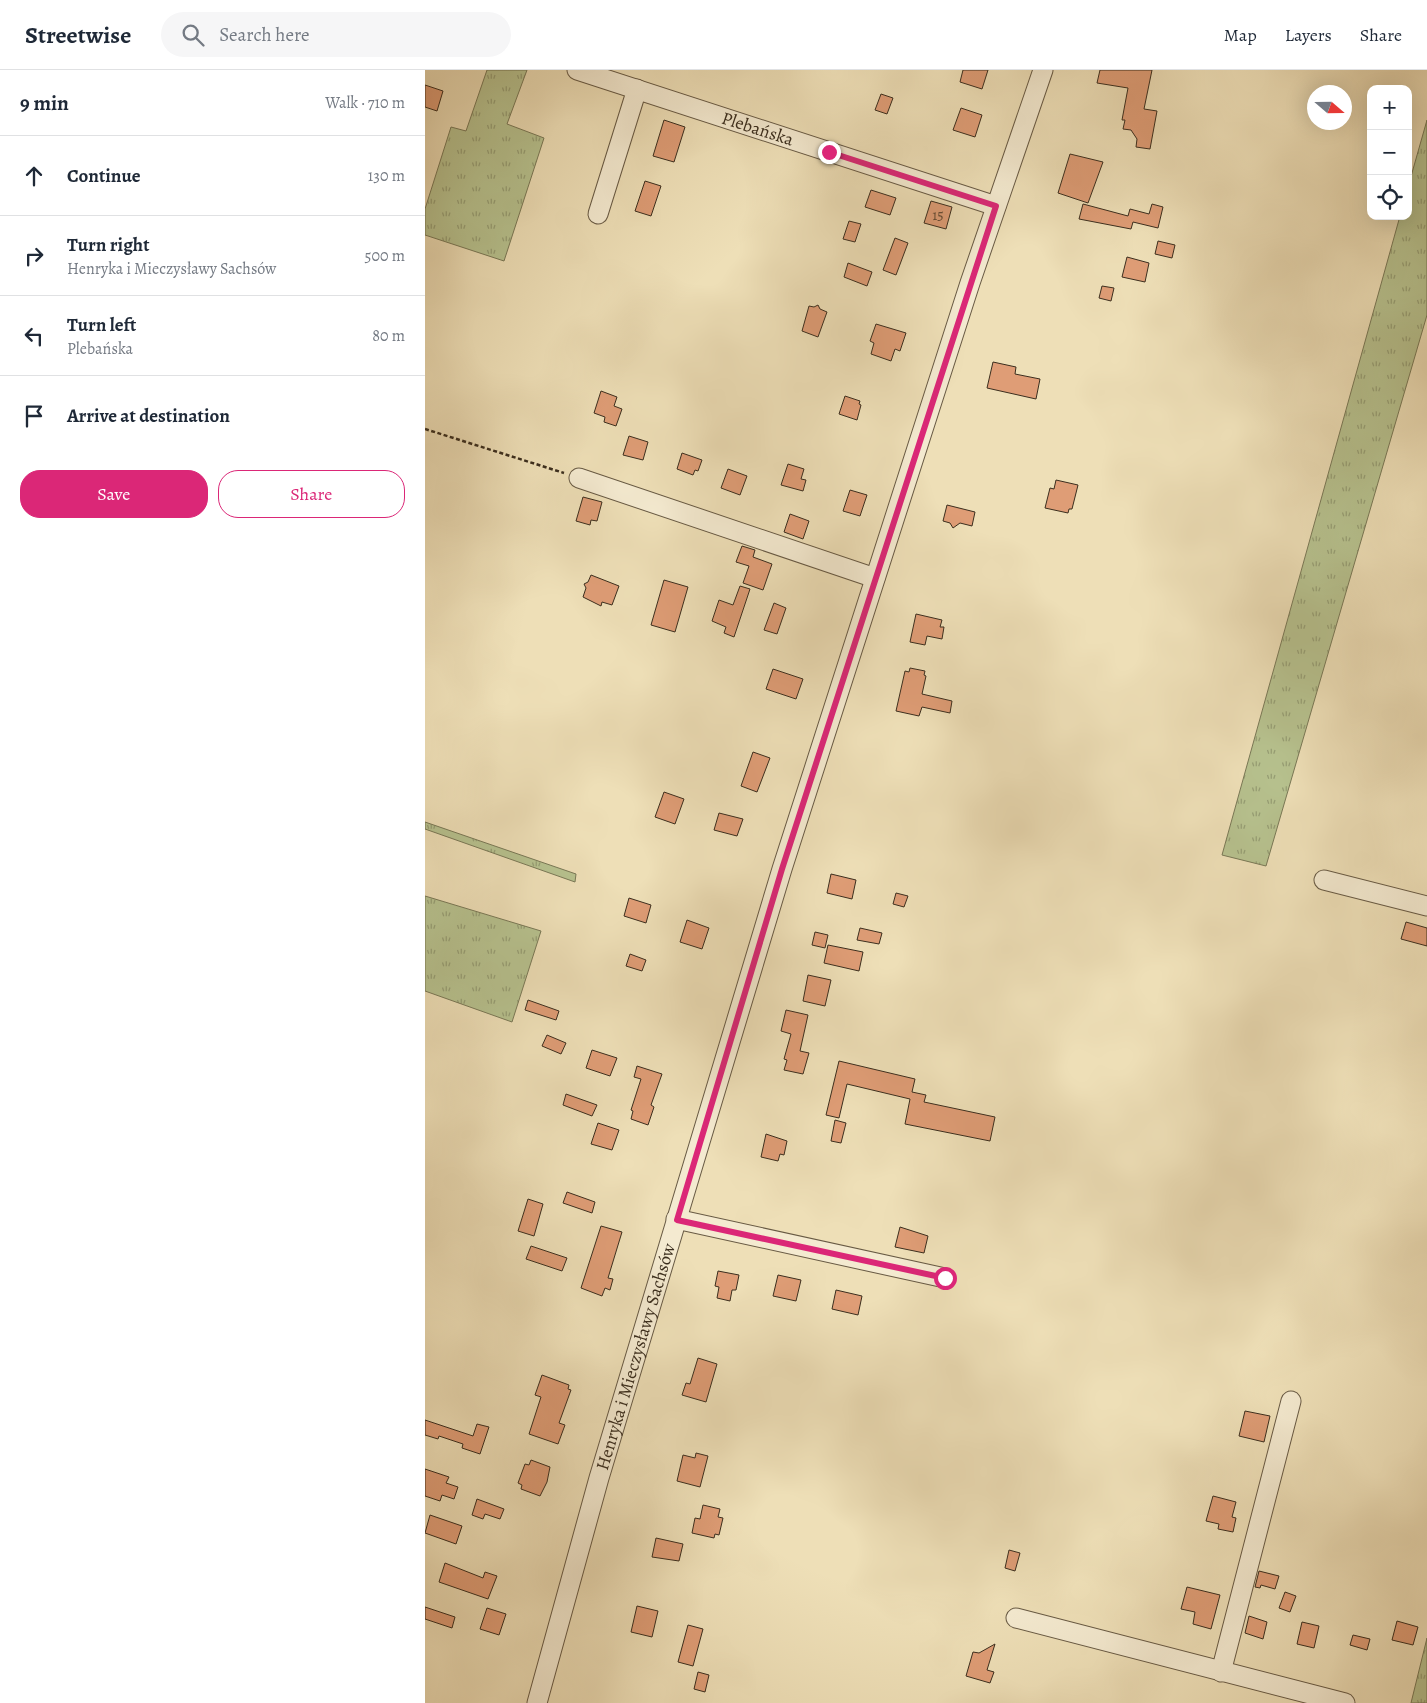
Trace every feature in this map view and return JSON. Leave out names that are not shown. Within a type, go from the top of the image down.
[{"type":"street","name":"Plebańska","points":[[577,70],[996,206]]},
{"type":"street","name":"Henryka i Mieczysławy Sachsów","points":[[537,1703],[593,1496],[782,869],[996,206],[1043,70]]},
{"type":"street","points":[[598,214],[637,90]]},
{"type":"street","points":[[579,478],[875,578]]},
{"type":"street","points":[[1324,880],[1427,906]]},
{"type":"street","points":[[677,1220],[945,1278]]},
{"type":"street","points":[[1221,1672],[1291,1401]]},
{"type":"street","points":[[1017,1618],[1345,1703]]},
{"type":"path","points":[[425,429],[579,478]]},
{"type":"green space","points":[[487,70],[527,70],[507,124],[544,138],[504,261],[425,235],[425,209],[451,127],[466,131]]},
{"type":"green space","points":[[1427,120],[1427,315],[1266,866],[1222,855],[1399,220],[1412,220],[1412,173]]},
{"type":"green space","points":[[425,822],[576,874],[575,882],[425,829]]},
{"type":"green space","points":[[425,896],[541,931],[512,1022],[425,991]]},
{"type":"green space","points":[[1427,1638],[1427,1703],[1411,1703]]},
{"type":"building","points":[[963,70],[988,70],[982,89],[960,82]]},
{"type":"building","points":[[1100,70],[1152,70],[1144,109],[1157,111],[1150,149],[1136,147],[1137,139],[1131,130],[1123,129],[1125,120],[1122,120],[1128,88],[1097,83]]},
{"type":"building","points":[[425,85],[443,91],[437,111],[425,107]]},
{"type":"building","points":[[881,94],[893,98],[887,114],[875,110]]},
{"type":"building","points":[[961,108],[982,115],[975,137],[953,130]]},
{"type":"building","points":[[664,120],[685,127],[674,162],[653,156]]},
{"type":"building","points":[[1070,154],[1103,162],[1088,203],[1058,193]]},
{"type":"building","points":[[645,181],[661,186],[651,216],[635,211]]},
{"type":"building","points":[[871,190],[896,198],[890,215],[865,207]]},
{"type":"building","points":[[931,201],[952,207],[946,229],[924,223]]},
{"type":"building","points":[[1083,204],[1128,216],[1130,209],[1149,214],[1152,204],[1163,207],[1158,228],[1133,222],[1131,229],[1079,219]]},
{"type":"building","points":[[849,221],[861,224],[855,242],[843,239]]},
{"type":"building","points":[[895,238],[908,243],[896,275],[883,270]]},
{"type":"building","points":[[1158,241],[1175,245],[1172,258],[1155,254]]},
{"type":"building","points":[[1127,257],[1149,263],[1145,282],[1122,277]]},
{"type":"building","points":[[848,263],[872,272],[867,286],[844,277]]},
{"type":"building","points":[[1102,286],[1114,288],[1111,301],[1099,298]]},
{"type":"building","points":[[818,305],[820,309],[827,312],[818,337],[802,331],[809,306],[814,307]]},
{"type":"building","points":[[876,324],[906,333],[900,351],[895,349],[891,361],[871,354],[874,343],[870,341]]},
{"type":"building","points":[[993,362],[1016,367],[1015,374],[1040,379],[1036,399],[987,388]]},
{"type":"building","points":[[601,391],[617,397],[614,406],[622,409],[616,426],[604,422],[605,417],[594,413]]},
{"type":"building","points":[[845,396],[860,401],[859,404],[861,405],[857,420],[839,414]]},
{"type":"building","points":[[629,436],[648,442],[643,460],[623,455]]},
{"type":"building","points":[[682,453],[702,460],[698,471],[695,470],[693,475],[677,469]]},
{"type":"building","points":[[788,464],[804,469],[801,479],[806,480],[803,491],[781,485]]},
{"type":"building","points":[[728,469],[747,476],[740,495],[721,488]]},
{"type":"building","points":[[1056,480],[1078,485],[1072,509],[1069,509],[1068,513],[1045,508],[1050,488],[1054,489]]},
{"type":"building","points":[[850,490],[867,495],[860,516],[843,511]]},
{"type":"building","points":[[583,497],[602,502],[597,521],[591,520],[590,525],[576,521]]},
{"type":"building","points":[[947,505],[975,512],[972,526],[960,523],[953,528],[950,523],[943,521]]},
{"type":"building","points":[[790,514],[809,521],[803,539],[784,532]]},
{"type":"building","points":[[742,546],[755,550],[753,557],[772,564],[763,590],[743,583],[749,566],[736,562]]},
{"type":"building","points":[[591,575],[619,586],[612,605],[602,602],[601,606],[583,597],[586,588],[584,584],[588,582]]},
{"type":"building","points":[[664,580],[688,587],[675,632],[651,625]]},
{"type":"building","points":[[740,586],[750,589],[734,637],[724,633],[726,627],[712,621],[719,600],[733,605]]},
{"type":"building","points":[[774,603],[786,608],[777,634],[764,630]]},
{"type":"building","points":[[916,614],[942,620],[940,627],[944,627],[942,639],[927,636],[925,645],[910,642]]},
{"type":"building","points":[[910,668],[925,671],[924,675],[926,676],[922,694],[952,701],[950,713],[922,707],[919,716],[896,711],[905,671],[909,672]]},
{"type":"building","points":[[773,669],[803,679],[796,699],[766,689]]},
{"type":"building","points":[[753,752],[770,758],[757,792],[741,786]]},
{"type":"building","points":[[664,792],[684,799],[675,824],[655,817]]},
{"type":"building","points":[[719,813],[743,819],[737,836],[714,830]]},
{"type":"building","points":[[831,874],[856,880],[852,899],[827,893]]},
{"type":"building","points":[[896,893],[908,896],[904,907],[893,904]]},
{"type":"building","points":[[629,898],[651,905],[646,923],[624,916]]},
{"type":"building","points":[[687,920],[709,928],[702,949],[680,942]]},
{"type":"building","points":[[1406,922],[1427,928],[1427,946],[1401,939]]},
{"type":"building","points":[[860,928],[882,933],[879,944],[857,940]]},
{"type":"building","points":[[815,932],[828,935],[825,948],[812,945]]},
{"type":"building","points":[[828,945],[863,952],[859,971],[824,963]]},
{"type":"building","points":[[630,954],[646,960],[642,971],[626,966]]},
{"type":"building","points":[[808,975],[831,980],[825,1006],[803,1001]]},
{"type":"building","points":[[528,1000],[559,1011],[556,1020],[525,1010]]},
{"type":"building","points":[[786,1010],[808,1015],[800,1051],[809,1053],[803,1074],[784,1070],[787,1060],[784,1059],[791,1034],[781,1031]]},
{"type":"building","points":[[547,1035],[566,1043],[561,1054],[542,1046]]},
{"type":"building","points":[[592,1050],[617,1058],[610,1076],[586,1068]]},
{"type":"building","points":[[839,1061],[915,1079],[912,1092],[926,1095],[924,1102],[995,1117],[990,1141],[905,1124],[910,1099],[847,1084],[839,1118],[826,1115]]},
{"type":"building","points":[[637,1066],[662,1074],[651,1105],[654,1107],[648,1125],[631,1119],[633,1111],[631,1110],[641,1079],[634,1077]]},
{"type":"building","points":[[566,1094],[597,1105],[592,1116],[563,1105]]},
{"type":"building","points":[[835,1120],[846,1123],[841,1143],[831,1141]]},
{"type":"building","points":[[598,1123],[619,1130],[612,1150],[591,1144]]},
{"type":"building","points":[[766,1134],[787,1141],[784,1155],[780,1154],[778,1161],[761,1157]]},
{"type":"building","points":[[567,1192],[595,1202],[592,1213],[563,1203]]},
{"type":"building","points":[[528,1199],[543,1204],[534,1236],[518,1231]]},
{"type":"building","points":[[601,1226],[622,1232],[608,1278],[613,1279],[610,1290],[605,1288],[602,1296],[581,1288]]},
{"type":"building","points":[[900,1227],[928,1236],[924,1253],[895,1247]]},
{"type":"building","points":[[531,1246],[567,1258],[562,1271],[526,1259]]},
{"type":"building","points":[[718,1271],[739,1275],[736,1290],[732,1290],[730,1301],[717,1298],[719,1287],[715,1286]]},
{"type":"building","points":[[778,1275],[801,1280],[796,1301],[773,1296]]},
{"type":"building","points":[[836,1290],[862,1296],[858,1315],[832,1309]]},
{"type":"building","points":[[698,1358],[717,1364],[706,1402],[682,1395],[686,1383],[690,1384]]},
{"type":"building","points":[[542,1375],[569,1385],[568,1389],[571,1390],[559,1423],[565,1425],[558,1444],[529,1434],[541,1397],[535,1395]]},
{"type":"building","points":[[1245,1411],[1270,1416],[1264,1442],[1239,1436]]},
{"type":"building","points":[[425,1420],[473,1436],[477,1424],[489,1427],[480,1454],[462,1448],[463,1444],[439,1436],[438,1439],[425,1435]]},
{"type":"building","points":[[696,1453],[708,1456],[700,1487],[677,1481],[683,1455],[695,1458]]},
{"type":"building","points":[[531,1460],[550,1467],[547,1482],[540,1496],[521,1489],[522,1485],[518,1483],[525,1464],[529,1465]]},
{"type":"building","points":[[425,1469],[449,1477],[446,1483],[458,1487],[454,1499],[442,1495],[440,1501],[425,1496]]},
{"type":"building","points":[[1213,1496],[1236,1502],[1232,1517],[1236,1518],[1233,1532],[1218,1529],[1219,1524],[1206,1521]]},
{"type":"building","points":[[477,1499],[504,1509],[500,1519],[485,1514],[483,1519],[472,1515]]},
{"type":"building","points":[[703,1505],[720,1509],[718,1517],[723,1518],[719,1535],[715,1534],[714,1538],[692,1533],[695,1518],[700,1519]]},
{"type":"building","points":[[430,1515],[462,1526],[456,1544],[425,1533]]},
{"type":"building","points":[[656,1538],[683,1544],[679,1561],[652,1557]]},
{"type":"building","points":[[1009,1550],[1020,1553],[1015,1571],[1005,1568]]},
{"type":"building","points":[[445,1563],[483,1578],[485,1572],[497,1576],[488,1599],[439,1582]]},
{"type":"building","points":[[1259,1571],[1279,1576],[1275,1589],[1261,1585],[1260,1588],[1255,1587]]},
{"type":"building","points":[[1187,1587],[1220,1595],[1211,1629],[1193,1624],[1195,1612],[1181,1609]]},
{"type":"building","points":[[1285,1592],[1296,1596],[1290,1612],[1279,1608]]},
{"type":"building","points":[[637,1606],[658,1611],[652,1637],[631,1632]]},
{"type":"building","points":[[425,1607],[455,1617],[452,1628],[425,1619]]},
{"type":"building","points":[[487,1608],[506,1614],[499,1635],[480,1629]]},
{"type":"building","points":[[1249,1616],[1267,1622],[1263,1639],[1245,1633]]},
{"type":"building","points":[[1397,1621],[1418,1627],[1413,1645],[1392,1640]]},
{"type":"building","points":[[1302,1622],[1319,1626],[1314,1648],[1297,1644]]},
{"type":"building","points":[[688,1625],[703,1629],[693,1666],[678,1662]]},
{"type":"building","points":[[1353,1635],[1370,1639],[1367,1650],[1350,1645]]},
{"type":"building","points":[[995,1644],[987,1670],[994,1672],[990,1683],[966,1676],[973,1652],[979,1653]]},
{"type":"building","points":[[698,1672],[709,1675],[705,1692],[694,1689]]},
{"type":"route","points":[[829,152],[996,206],[782,869],[677,1220],[945,1278]]}]
